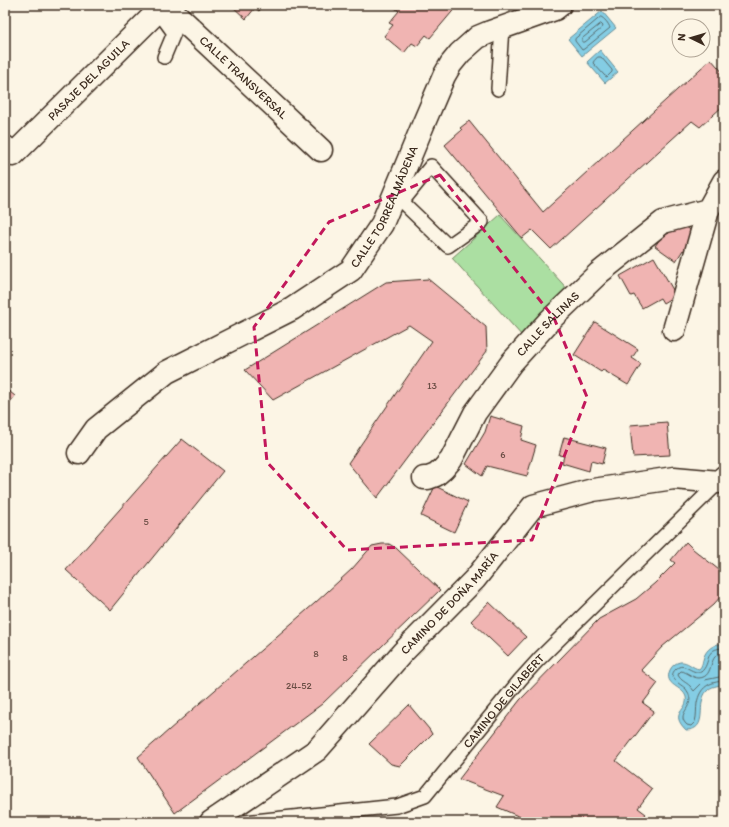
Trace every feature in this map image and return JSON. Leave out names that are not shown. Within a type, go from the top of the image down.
[{"type":"street","name":"CALLE TORREALMÁDENA","points":[[79,453],[96,429],[167,372],[292,309],[352,270],[398,198],[423,125],[444,76],[451,64],[460,53],[478,37],[555,9],[560,5]]},
{"type":"street","name":"CALLE TRANSVERSAL","points":[[163,7],[321,150]]},
{"type":"street","name":"PASAJE DEL AGUILA","points":[[9,151],[163,7]]},
{"type":"street","points":[[674,330],[708,210],[724,181]]},
{"type":"street","name":"CALLE SALINAS","points":[[424,478],[436,475],[451,460],[475,413],[512,362],[550,320],[600,272],[663,222],[708,210]]},
{"type":"street","name":"CAMINO DE DOÑA MARÍA","points":[[211,822],[316,750],[403,652],[475,579],[533,506],[592,490],[674,478],[722,480]]},
{"type":"lane","points":[[163,7],[174,33],[164,57]]},
{"type":"lane","points":[[498,89],[502,27]]},
{"type":"lane","points":[[431,166],[482,222],[448,246],[398,198],[431,166]]},
{"type":"lane","name":"CAMINO DE GILABERT","points":[[244,822],[397,806],[426,796],[520,680],[539,659],[722,480]]},
{"type":"highlighted area","points":[[440,175],[554,318],[587,397],[532,540],[347,550],[267,462],[254,327],[329,222]]},
{"type":"green space","points":[[500,215],[571,293],[523,337],[452,258]]},
{"type":"water","points":[[602,11],[616,28],[582,56],[568,39]]},
{"type":"water","points":[[600,50],[618,72],[605,83],[587,62]]},
{"type":"water","points":[[718,644],[724,644],[724,684],[713,687],[707,691],[702,702],[698,726],[693,729],[686,730],[681,724],[679,715],[685,706],[686,697],[681,690],[671,683],[669,679],[670,670],[674,665],[680,662],[699,669],[710,648]]},
{"type":"building","points":[[231,5],[264,5],[259,11],[255,8],[246,19]]},
{"type":"building","points":[[398,5],[457,6],[430,38],[426,35],[417,46],[412,43],[404,53],[384,36],[393,25],[389,23],[399,11],[395,8]]},
{"type":"building","points":[[711,59],[724,74],[724,105],[700,127],[692,121],[551,249],[532,230],[522,238],[445,145],[462,130],[460,128],[469,121],[543,212]]},
{"type":"building","points":[[677,221],[698,235],[686,252],[683,250],[676,261],[655,246],[665,232],[668,234]]},
{"type":"building","points":[[654,257],[676,295],[663,303],[660,298],[642,308],[634,295],[631,296],[620,276]]},
{"type":"building","points":[[428,279],[486,327],[487,351],[377,498],[348,463],[432,341],[409,325],[273,400],[245,370],[386,282]]},
{"type":"building","points":[[595,322],[638,349],[632,358],[641,364],[628,385],[603,370],[601,372],[574,355]]},
{"type":"building","points":[[5,388],[15,396],[5,408]]},
{"type":"building","points":[[490,416],[524,426],[521,440],[536,445],[527,476],[487,466],[482,476],[466,464],[485,432]]},
{"type":"building","points":[[667,422],[670,455],[633,457],[630,425]]},
{"type":"building","points":[[564,437],[606,448],[602,464],[591,461],[589,471],[562,463],[564,456],[559,455]]},
{"type":"building","points":[[182,439],[223,471],[110,610],[66,570]]},
{"type":"building","points":[[435,486],[468,502],[454,532],[421,516]]},
{"type":"building","points":[[686,542],[724,574],[724,593],[713,605],[662,647],[641,670],[658,683],[643,703],[654,711],[616,761],[652,789],[638,808],[646,814],[639,822],[532,822],[497,807],[504,796],[459,779],[520,700],[599,619],[636,599],[655,583],[675,563],[671,560]]},
{"type":"building","points":[[389,544],[396,548],[440,590],[322,704],[175,813],[138,757],[315,603],[352,569],[372,546]]},
{"type":"building","points":[[489,602],[526,637],[508,656],[471,621]]},
{"type":"building","points":[[409,705],[432,734],[400,766],[391,764],[369,744]]}]
